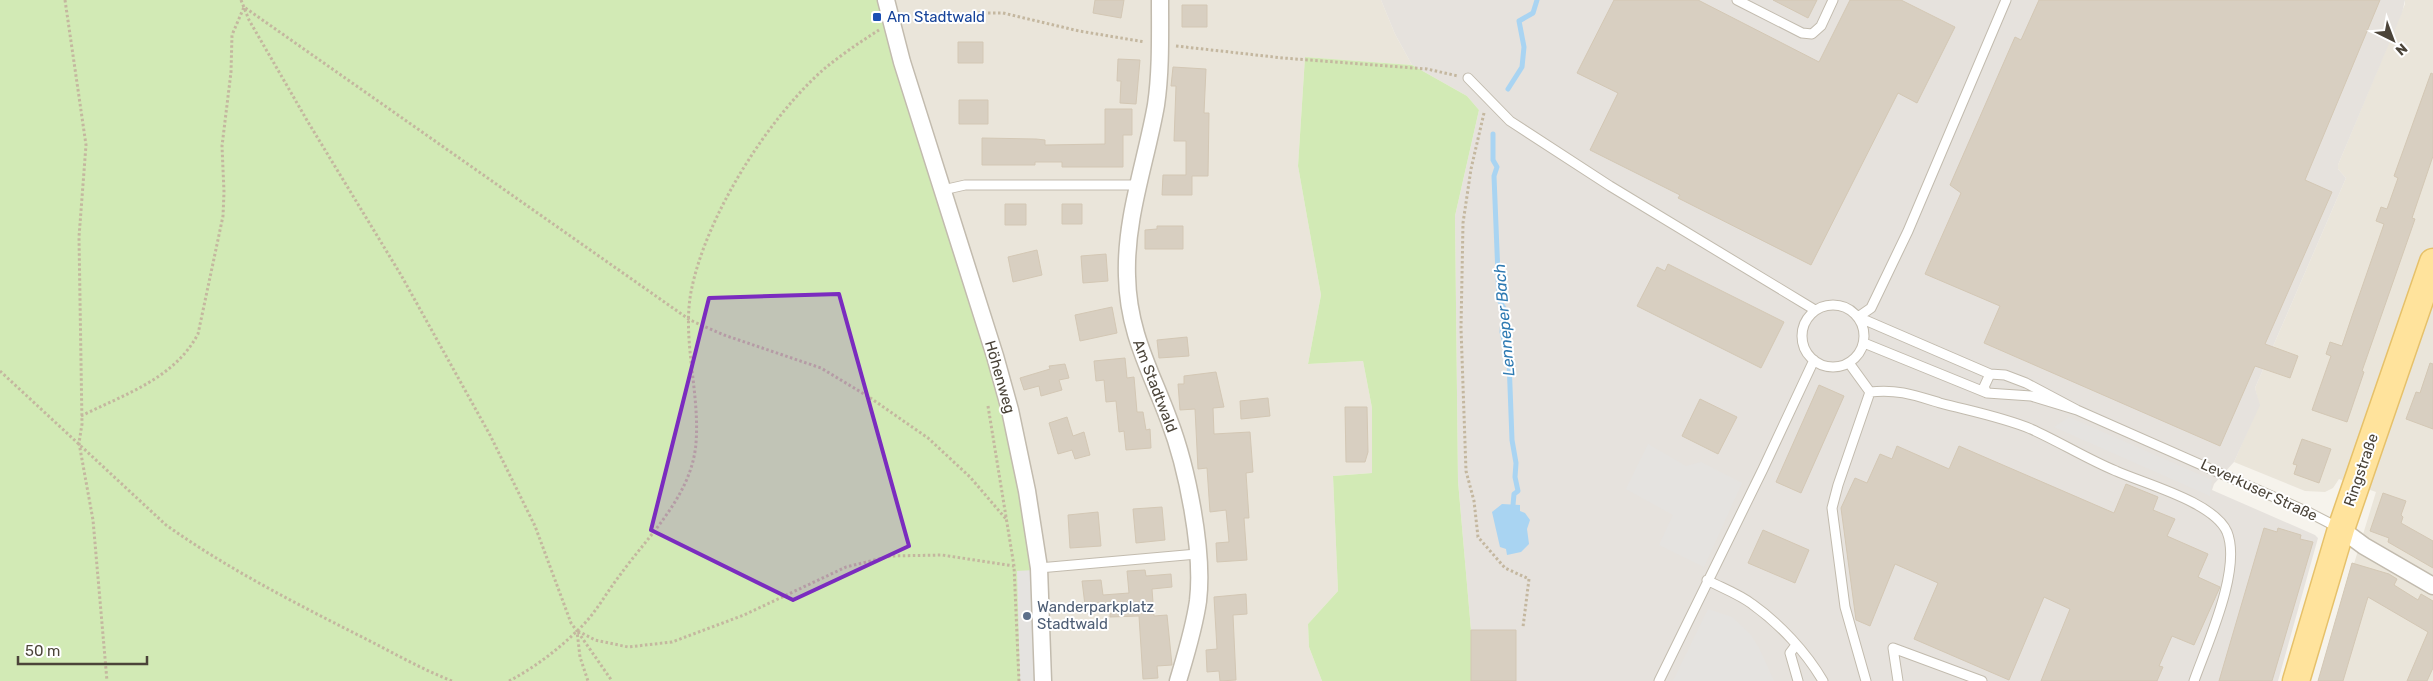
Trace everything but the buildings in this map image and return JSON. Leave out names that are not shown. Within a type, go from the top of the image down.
[{"type":"main road","name":"Ringstraße","points":[[2296,681],[2341,529],[2433,262]]},
{"type":"street","name":"Höhenweg","points":[[886,0],[891,23],[1010,410],[1027,491],[1039,568],[1042,681]]},
{"type":"street","name":"Am Stadtwald","points":[[1160,0],[1160,45],[1156,104],[1128,237],[1127,275],[1130,312],[1140,352],[1176,438],[1192,510],[1197,554],[1198,599],[1193,634],[1178,681]]},
{"type":"street","name":"Leverkuser Straße","points":[[2341,529],[2364,546],[2433,586]]},
{"type":"lane","points":[[1737,0],[1802,33],[1812,34],[1821,26],[1833,0]]},
{"type":"lane","points":[[1858,317],[1871,308],[1908,231],[2006,0]]},
{"type":"lane","points":[[1468,78],[1510,121],[1610,186],[1815,310]]},
{"type":"lane","points":[[943,190],[965,185],[1138,185]]},
{"type":"lane","points":[[1830,305],[1838,305],[1845,307],[1858,317],[1864,329],[1864,343],[1855,358],[1849,363],[1831,367],[1814,360],[1807,353],[1802,335],[1804,326],[1815,310],[1830,305]]},
{"type":"lane","name":"Leverkuser Straße","points":[[1858,317],[1990,374],[2005,375],[2026,383],[2077,410],[2308,512],[2341,529]]},
{"type":"lane","name":"Leverkuser Straße","points":[[1864,343],[1987,393],[2031,396],[2077,410]]},
{"type":"lane","points":[[1660,681],[1814,360]]},
{"type":"lane","points":[[1849,363],[1870,392]]},
{"type":"lane","points":[[1987,393],[1984,387],[1990,374]]},
{"type":"lane","points":[[1870,392],[1892,389],[2015,423],[2107,468],[2178,496],[2217,518],[2226,529],[2230,541],[2226,590],[2194,681]]},
{"type":"lane","points":[[1866,681],[1845,607],[1832,508],[1870,392]]},
{"type":"lane","points":[[1039,568],[1197,554]]},
{"type":"lane","points":[[1708,580],[1751,603],[1796,645],[1823,681]]},
{"type":"lane","points":[[1796,645],[1790,653],[1798,681]]},
{"type":"lane","points":[[1898,681],[1892,648],[1982,681]]},
{"type":"path","points":[[65,0],[86,145],[79,237],[81,416],[79,443],[93,520],[107,681]]},
{"type":"path","points":[[241,0],[308,122],[401,275],[490,435],[535,526],[571,623],[612,681]]},
{"type":"path","points":[[81,416],[152,381],[172,368],[189,351],[198,334],[223,216],[222,146],[231,72],[232,35],[244,7]]},
{"type":"path","points":[[244,7],[690,320],[724,335],[821,368],[869,397],[928,438],[970,477],[1006,519]]},
{"type":"path","points":[[978,13],[1003,13],[1079,31],[1160,45],[1283,58],[1427,69],[1468,78]]},
{"type":"path","points":[[509,681],[539,662],[577,631],[597,609],[669,511],[682,489],[692,466],[696,444],[697,406],[690,320],[691,294],[707,237],[733,185],[797,97],[823,70],[853,46],[891,23]]},
{"type":"path","points":[[1488,100],[1471,169],[1463,223],[1461,328],[1466,471],[1474,501],[1478,537],[1505,568],[1529,579],[1523,627]]},
{"type":"path","points":[[0,371],[166,525],[225,565],[296,604],[452,681]]},
{"type":"path","points":[[988,406],[1014,566],[1019,681]]},
{"type":"path","points":[[577,631],[595,640],[628,647],[672,642],[744,616],[846,567],[891,556],[942,555],[1014,566]]},
{"type":"path","points":[[577,631],[580,657],[588,681]]},
{"type":"highlighted area","points":[[839,294],[909,546],[793,600],[651,530],[709,298]]},
{"type":"shaded area","points":[[886,0],[1381,0],[1395,34],[1412,65],[1305,57],[1298,166],[1321,295],[1308,364],[1363,361],[1372,408],[1372,473],[1333,476],[1338,591],[1308,624],[1309,647],[1322,681],[1043,681]]},
{"type":"shaded area","points":[[1381,0],[2405,0],[2402,13],[2338,165],[2338,169],[2346,178],[2255,388],[2260,405],[2234,462],[2214,484],[2212,490],[2318,538],[2278,681],[1471,681],[1471,630],[1458,481],[1455,216],[1479,110],[1467,96],[1412,65],[1395,34]]},
{"type":"shaded area","points":[[2405,0],[2433,0],[2433,681],[2318,681],[2376,492],[2339,479],[2333,488],[2325,492],[2305,491],[2234,462],[2259,405],[2255,388],[2346,178],[2338,169],[2338,165],[2405,4]]},
{"type":"shaded area","points":[[2069,417],[2212,480],[2210,496],[2054,427]]},
{"type":"shaded area","points":[[1648,444],[1686,466],[1701,462],[1742,483],[1704,567],[1659,545],[1673,515],[1626,489]]},
{"type":"shaded area","name":"Wanderparkplatz Stadtwald","points":[[1034,570],[1037,681],[1020,681],[1017,571]]},
{"type":"shaded area","points":[[1708,609],[1732,617],[1750,634],[1759,648],[1774,681],[1673,681]]},
{"type":"green space","points":[[0,0],[886,0],[1027,491],[1043,681],[0,681]]},
{"type":"green space","points":[[1305,57],[1412,65],[1467,96],[1479,110],[1455,216],[1458,481],[1471,630],[1471,681],[1322,681],[1309,647],[1308,624],[1338,591],[1333,476],[1372,473],[1372,408],[1363,361],[1308,364],[1321,295],[1298,166]]},
{"type":"water","points":[[1502,504],[1520,505],[1520,511],[1525,513],[1530,520],[1527,529],[1529,544],[1521,552],[1507,555],[1506,549],[1500,547],[1492,512]]},
{"type":"waterway","name":"Lenneper Bach","points":[[1508,89],[1522,67],[1524,47],[1519,21],[1533,13],[1537,0]]},
{"type":"waterway","name":"Lenneper Bach","points":[[1493,134],[1493,160],[1497,167],[1494,176],[1499,300],[1504,308],[1502,332],[1509,360],[1512,440],[1518,491],[1514,494],[1513,505]]},
{"type":"place","name":"Am Stadtwald","points":[[877,17]]},
{"type":"place","name":"Wanderparkplatz Stadtwald","points":[[1027,616]]}]
